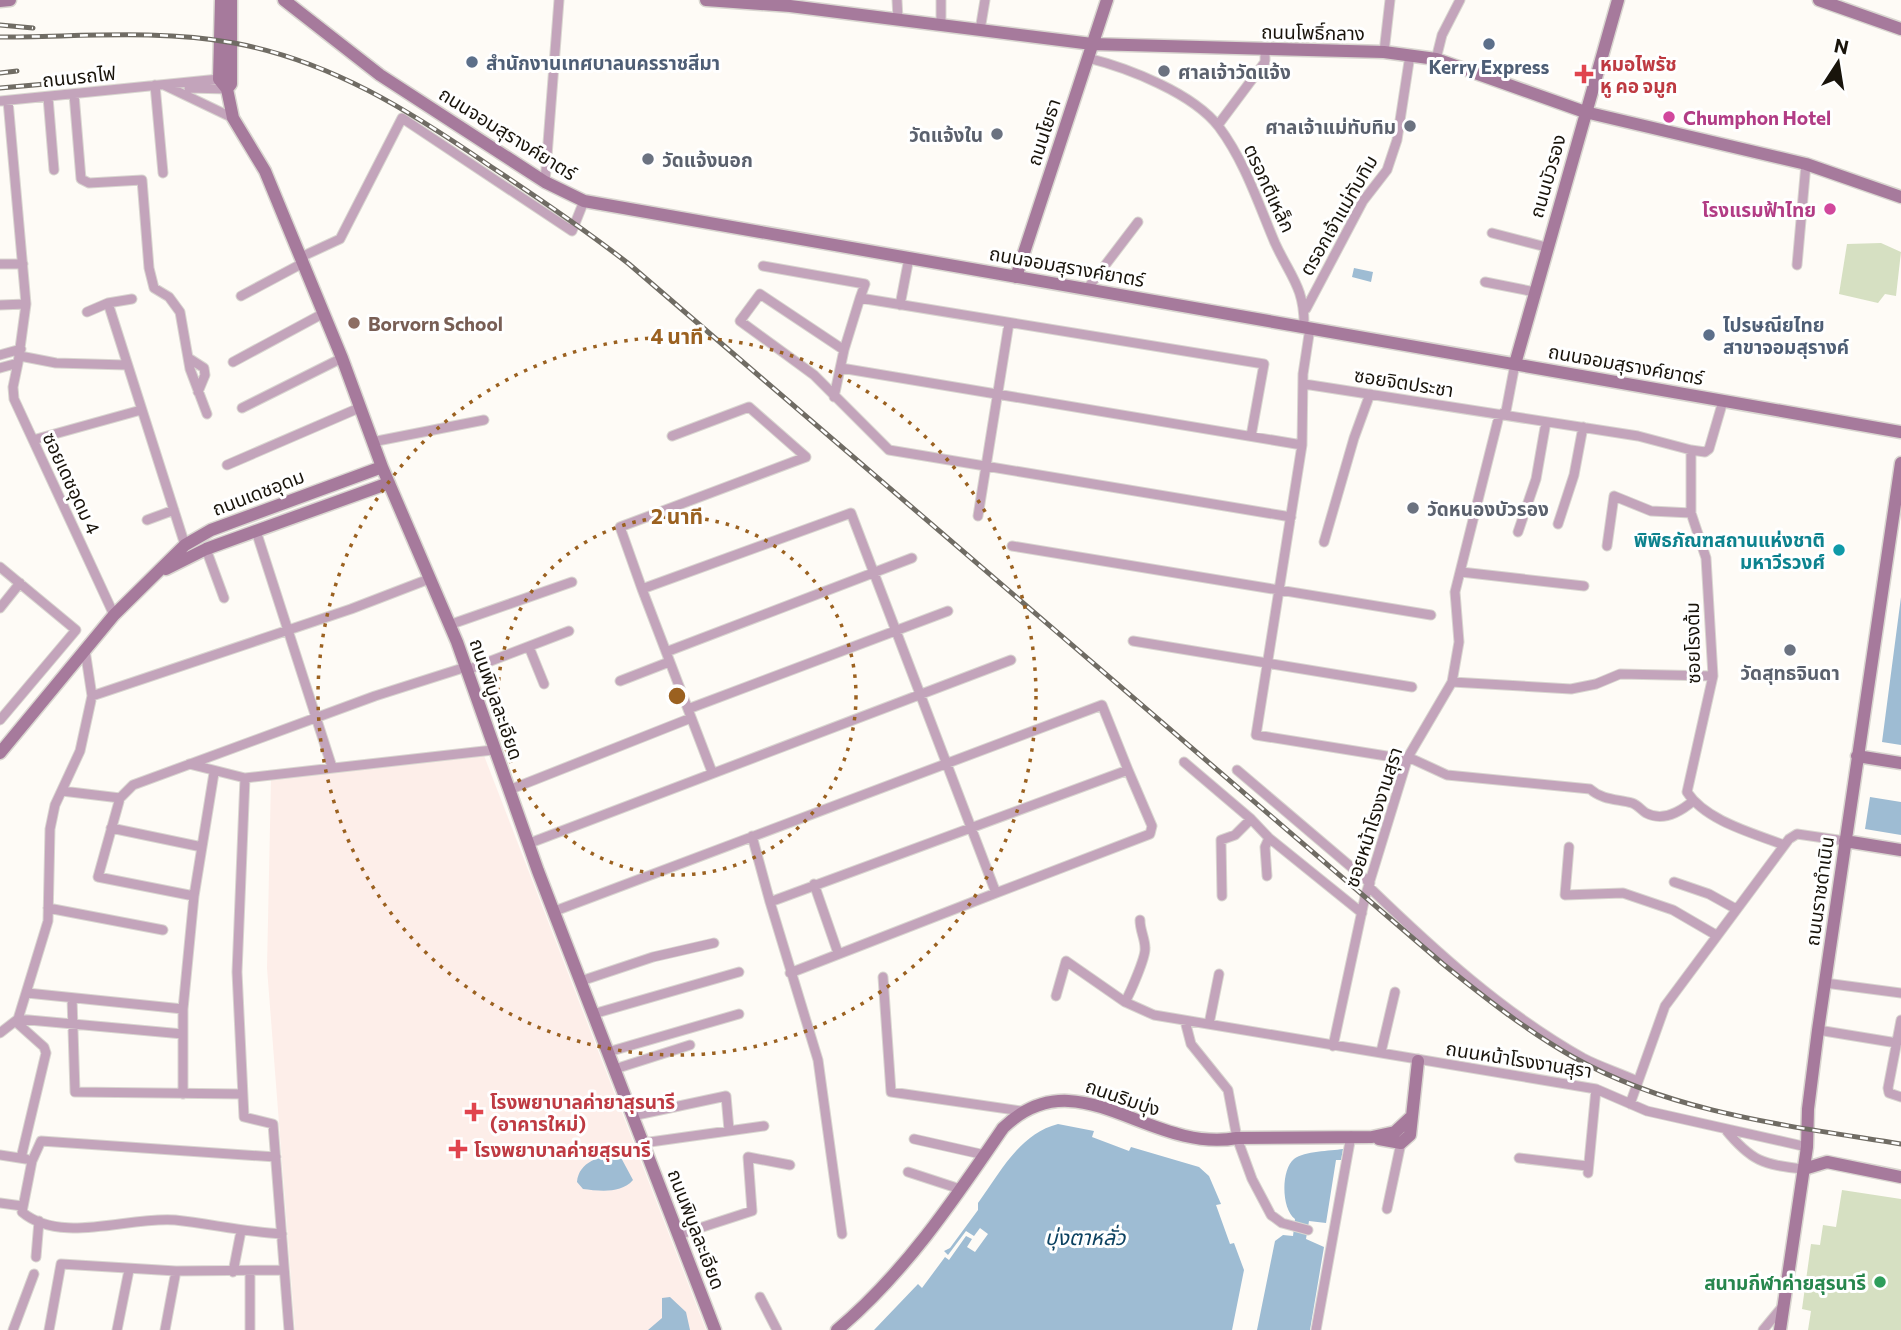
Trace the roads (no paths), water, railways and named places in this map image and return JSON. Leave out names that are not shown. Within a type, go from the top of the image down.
[{"type":"main road","points":[[0,1],[10,0]]},
{"type":"main road","name":"ถนนพิบูลละเอียด","points":[[220,0],[223,84],[233,118],[265,171],[342,358],[382,467],[425,562],[429,579],[466,668],[493,750],[715,1330]]},
{"type":"main road","name":"ถนนพิบูลละเอียด","points":[[223,84],[231,84],[231,0]]},
{"type":"main road","name":"ถนนจอมสุรางค์ยาตร์","points":[[284,0],[380,75],[545,182],[584,201],[1901,432]]},
{"type":"main road","name":"ถนนโพธิ์กลาง","points":[[706,0],[790,6],[1092,44],[1265,51],[1384,52],[1436,58],[1585,112],[1806,164],[1901,197]]},
{"type":"main road","name":"ถนนโยธา","points":[[1016,277],[1107,0]]},
{"type":"main road","name":"ถนนบัวรอง","points":[[1515,364],[1618,0]]},
{"type":"main road","points":[[1819,0],[1901,29]]},
{"type":"main road","name":"ถนนราชดำเนิน","points":[[1779,1328],[1807,1147],[1808,1109],[1818,1030],[1901,463]]},
{"type":"main road","name":"ถนนเดชอุดม","points":[[0,752],[114,615],[185,545],[250,515],[382,467]]},
{"type":"main road","name":"ถนนเดชอุดม","points":[[159,572],[206,549],[389,483]]},
{"type":"main road","points":[[250,515],[256,531]]},
{"type":"main road","points":[[1857,756],[1901,763]]},
{"type":"main road","points":[[1845,841],[1901,850]]},
{"type":"main road","points":[[1372,1137],[1401,1143],[1410,1135],[1418,1060]]},
{"type":"main road","name":"ถนนริมบุ่ง","points":[[837,1330],[872,1300],[899,1269],[1003,1128],[1021,1111],[1054,1099],[1076,1099],[1185,1136],[1220,1141],[1237,1138],[1372,1137],[1395,1132],[1410,1118]]},
{"type":"main road","points":[[1807,1147],[1827,1162],[1901,1177]]},
{"type":"main road","points":[[1804,1169],[1827,1162]]},
{"type":"street","points":[[545,182],[559,0]]},
{"type":"street","points":[[897,0],[898,19]]},
{"type":"street","points":[[941,0],[941,24]]},
{"type":"street","points":[[980,30],[985,0]]},
{"type":"street","points":[[1384,52],[1390,0]]},
{"type":"street","points":[[1436,58],[1442,35],[1460,0]]},
{"type":"street","points":[[1217,125],[1265,62],[1265,51]]},
{"type":"street","name":"ตรอกเจ้าแม่ทับทิม","points":[[1306,309],[1363,201],[1387,170],[1397,140],[1410,55]]},
{"type":"street","name":"ตรอกตีเหล็ก","points":[[1088,58],[1141,74],[1172,91],[1217,125],[1242,164],[1306,309]]},
{"type":"street","name":"ถนนรถไฟ","points":[[4,101],[159,85],[223,84]]},
{"type":"street","points":[[163,173],[159,85],[233,118]]},
{"type":"street","points":[[74,94],[81,178],[89,183],[142,180],[153,288],[169,297],[180,312],[198,392],[207,414]]},
{"type":"street","points":[[48,97],[54,170]]},
{"type":"street","name":"ซอยเดชอุดม 4","points":[[4,101],[26,304],[12,387],[14,399],[114,615]]},
{"type":"street","points":[[241,296],[340,239],[402,118],[572,231],[584,201]]},
{"type":"street","points":[[1797,265],[1806,164]]},
{"type":"street","points":[[1087,289],[1138,222]]},
{"type":"street","points":[[1492,233],[1546,247]]},
{"type":"street","points":[[900,305],[909,258]]},
{"type":"street","points":[[0,264],[23,264]]},
{"type":"street","points":[[763,267],[865,284],[844,350],[834,397]]},
{"type":"street","points":[[1485,282],[1535,292]]},
{"type":"street","points":[[844,350],[760,294],[740,321],[814,375],[889,450],[1290,517]]},
{"type":"street","points":[[860,298],[1264,364],[1251,436]]},
{"type":"street","points":[[87,312],[108,303],[131,299]]},
{"type":"street","points":[[108,303],[185,545]]},
{"type":"street","points":[[0,305],[26,304]]},
{"type":"street","points":[[1306,309],[1302,445],[1256,735],[1403,757],[1447,775],[1590,789],[1608,799],[1636,804],[1645,812],[1656,816],[1672,815],[1693,801],[1735,826],[1784,845]]},
{"type":"street","points":[[233,362],[324,313]]},
{"type":"street","points":[[978,516],[1009,323]]},
{"type":"street","points":[[0,355],[56,363],[126,365]]},
{"type":"street","points":[[0,368],[19,356]]},
{"type":"street","points":[[242,408],[342,358]]},
{"type":"street","name":"ซอยหน้าโรงงานสุรา","points":[[1333,1046],[1362,913],[1403,757],[1452,682],[1459,642],[1455,592],[1499,416],[1506,411],[1515,364]]},
{"type":"street","points":[[841,368],[1302,445]]},
{"type":"street","name":"ซอยจิตประชา","points":[[1304,384],[1499,416]]},
{"type":"street","points":[[1324,542],[1370,394]]},
{"type":"street","points":[[1499,416],[1583,427],[1705,452],[1709,449],[1723,401]]},
{"type":"street","points":[[672,436],[749,407],[806,457],[620,527],[712,772]]},
{"type":"street","points":[[227,466],[359,408]]},
{"type":"street","points":[[33,440],[141,410]]},
{"type":"street","points":[[372,442],[484,420]]},
{"type":"street","points":[[1518,532],[1536,479],[1546,422]]},
{"type":"street","points":[[1558,524],[1574,475],[1583,427]]},
{"type":"street","name":"ซอยโรงต้ม","points":[[1691,450],[1691,513],[1706,558],[1713,676],[1687,792],[1693,801]]},
{"type":"street","points":[[1607,546],[1614,496],[1651,511],[1691,513]]},
{"type":"street","points":[[147,520],[174,510]]},
{"type":"street","points":[[642,589],[851,513],[996,892]]},
{"type":"street","points":[[256,531],[332,767]]},
{"type":"street","points":[[1013,546],[1431,615]]},
{"type":"street","points":[[206,549],[224,598]]},
{"type":"street","points":[[666,652],[912,558]]},
{"type":"street","points":[[0,567],[76,630],[0,720]]},
{"type":"street","points":[[1461,572],[1584,586]]},
{"type":"street","points":[[92,696],[286,631],[429,579]]},
{"type":"street","points":[[449,625],[572,582]]},
{"type":"street","points":[[0,608],[20,583]]},
{"type":"street","points":[[509,790],[689,714],[948,611]]},
{"type":"street","points":[[194,896],[98,877],[120,799],[133,785],[317,717],[529,647],[569,631]]},
{"type":"street","points":[[1133,641],[1412,687]]},
{"type":"street","points":[[529,647],[544,684]]},
{"type":"street","points":[[0,1033],[17,1021],[48,921],[50,829],[55,805],[80,751],[92,696],[85,650]]},
{"type":"street","points":[[530,843],[1011,660]]},
{"type":"street","points":[[620,681],[669,662]]},
{"type":"street","points":[[1452,682],[1571,689],[1595,684],[1620,674],[1713,676]]},
{"type":"street","points":[[555,911],[1102,705],[1152,826],[1150,834],[790,973]]},
{"type":"street","points":[[189,764],[214,773],[245,778],[493,750]]},
{"type":"street","points":[[1184,762],[1251,819],[1269,838],[1362,913]]},
{"type":"street","points":[[770,902],[1128,770]]},
{"type":"street","points":[[1237,770],[1370,885],[1456,967],[1520,1017],[1585,1059],[1637,1081]]},
{"type":"street","points":[[183,1094],[183,1009],[194,896],[214,773]]},
{"type":"street","points":[[245,778],[237,972],[242,1094],[244,1117],[273,1124],[289,1330]]},
{"type":"street","points":[[62,791],[120,799]]},
{"type":"street","points":[[1222,896],[1220,840],[1234,835],[1251,819]]},
{"type":"street","points":[[111,828],[202,846]]},
{"type":"street","points":[[1630,1104],[1665,1006],[1784,845],[1797,835],[1845,841]]},
{"type":"street","points":[[752,836],[790,973],[818,1060],[842,1234]]},
{"type":"street","points":[[1266,876],[1265,847],[1269,838]]},
{"type":"street","points":[[1569,847],[1566,895],[1623,892],[1673,911],[1716,935]]},
{"type":"street","points":[[1674,882],[1709,894],[1736,909]]},
{"type":"street","points":[[814,884],[838,953]]},
{"type":"street","points":[[48,908],[163,930]]},
{"type":"street","points":[[1125,1002],[1137,982],[1137,967],[1146,952],[1140,920]]},
{"type":"street","points":[[581,981],[653,957],[714,943]]},
{"type":"street","name":"ถนนหน้าโรงงานสุรา","points":[[1056,996],[1066,961],[1125,1002],[1154,1015],[1596,1089],[1630,1104],[1807,1147]]},
{"type":"street","points":[[593,1014],[739,972]]},
{"type":"street","points":[[1209,1024],[1219,974]]},
{"type":"street","points":[[883,977],[891,1092],[1021,1111]]},
{"type":"street","points":[[1825,983],[1901,993]]},
{"type":"street","points":[[1381,1052],[1395,992]]},
{"type":"street","points":[[27,993],[183,1009]]},
{"type":"street","points":[[72,998],[75,1092],[242,1094]]},
{"type":"street","points":[[608,1052],[739,1014]]},
{"type":"street","points":[[1901,1020],[1888,1088],[1889,1093],[1901,1097]]},
{"type":"street","points":[[17,1021],[183,1034]]},
{"type":"street","points":[[17,1021],[44,1047],[46,1053],[21,1158]]},
{"type":"street","points":[[1185,1021],[1191,1044],[1228,1090],[1237,1138],[1252,1179],[1271,1215],[1294,1228],[1308,1230]]},
{"type":"street","points":[[1818,1030],[1897,1043]]},
{"type":"street","points":[[615,1069],[690,1045]]},
{"type":"street","points":[[1519,1158],[1587,1170],[1596,1089]]},
{"type":"street","points":[[632,1116],[726,1096],[730,1130]]},
{"type":"street","points":[[643,1143],[764,1126]]},
{"type":"street","points":[[1725,1129],[1749,1156],[1762,1163],[1804,1169]]},
{"type":"street","points":[[1316,1330],[1351,1136]]},
{"type":"street","points":[[914,1139],[985,1155]]},
{"type":"street","points":[[276,1157],[46,1141],[38,1144],[32,1161],[22,1212],[39,1221],[74,1228],[174,1220],[241,1231],[282,1234]]},
{"type":"street","points":[[1387,1209],[1401,1143]]},
{"type":"street","points":[[0,1155],[32,1161]]},
{"type":"street","points":[[678,1235],[751,1211],[748,1157],[790,1165]]},
{"type":"street","points":[[908,1172],[960,1189]]},
{"type":"street","points":[[0,1203],[22,1206]]},
{"type":"street","points":[[36,1257],[39,1221]]},
{"type":"street","points":[[233,1272],[241,1231]]},
{"type":"street","points":[[49,1330],[61,1265],[129,1270],[283,1270]]},
{"type":"street","points":[[117,1330],[129,1270]]},
{"type":"street","points":[[165,1330],[176,1271]]},
{"type":"street","points":[[250,1272],[250,1330]]},
{"type":"street","points":[[13,1330],[34,1274]]},
{"type":"street","points":[[760,1297],[777,1330]]},
{"type":"street","points":[[1763,1330],[1782,1306]]},
{"type":"water","points":[[1354,268],[1373,272],[1371,282],[1352,277]]},
{"type":"water","points":[[1901,597],[1901,745],[1882,742]]},
{"type":"water","points":[[1870,797],[1901,802],[1901,835],[1865,829]]},
{"type":"water","name":"บุ่งตาหลั่ว","points":[[1058,1124],[1094,1131],[1092,1137],[1129,1151],[1131,1147],[1199,1167],[1209,1176],[1221,1204],[1216,1205],[1230,1244],[1234,1243],[1244,1270],[1232,1330],[874,1330],[918,1284],[922,1288],[945,1257],[949,1260],[966,1236],[972,1239],[967,1247],[975,1252],[988,1234],[980,1228],[974,1236],[966,1231],[948,1255],[944,1251],[950,1248],[978,1210],[978,1203],[1012,1156],[1032,1136]]},
{"type":"water","points":[[1343,1149],[1341,1160],[1336,1160],[1326,1223],[1309,1221],[1306,1239],[1324,1247],[1310,1330],[1257,1330],[1275,1241],[1283,1235],[1293,1236],[1295,1219],[1287,1207],[1284,1189],[1290,1164],[1304,1154]]},
{"type":"water","points":[[618,1152],[633,1180],[616,1190],[583,1189],[577,1182],[582,1169],[592,1161]]},
{"type":"water","points":[[670,1297],[686,1312],[690,1330],[648,1330],[662,1318],[662,1298]]},
{"type":"railway","points":[[0,25],[33,28]]},
{"type":"railway","points":[[0,37],[147,35],[234,43],[270,51],[337,75],[430,126],[543,201],[629,264],[1443,964],[1522,1025],[1573,1057],[1650,1092],[1732,1115],[1901,1144]]},
{"type":"railway","points":[[0,73],[17,71]]},
{"type":"railway","points":[[0,88],[57,83]]},
{"type":"place","name":"Kerry Express","points":[[1489,44]]},
{"type":"place","name":"สำนักงานเทศบาลนครราชสีมา","points":[[472,62]]},
{"type":"place","name":"ศาลเจ้าวัดแจ้ง","points":[[1164,71]]},
{"type":"place","name":"หมอไพรัช หู คอ จมูก","points":[[1584,74]]},
{"type":"place","name":"Chumphon Hotel","points":[[1669,117]]},
{"type":"place","name":"ศาลเจ้าแม่ทับทิม","points":[[1410,126]]},
{"type":"place","name":"วัดแจ้งใน","points":[[997,134]]},
{"type":"place","name":"วัดแจ้งนอก","points":[[648,159]]},
{"type":"place","name":"โรงแรมฟ้าไทย","points":[[1830,209]]},
{"type":"place","name":"Borvorn School","points":[[354,323]]},
{"type":"place","name":"ไปรษณียไทย สาขาจอมสุรางค์","points":[[1709,335]]},
{"type":"place","name":"วัดหนองบัวรอง","points":[[1413,508]]},
{"type":"place","name":"พิพิธภัณฑสถานแห่งชาติ มหาวีรวงศ์","points":[[1839,550]]},
{"type":"place","name":"วัดสุทธจินดา","points":[[1790,650]]},
{"type":"place","name":"โรงพยาบาลค่ายาสุรนารี (อาคารใหม่)","points":[[474,1112]]},
{"type":"place","name":"โรงพยาบาลค่ายสุรนารี","points":[[458,1149]]},
{"type":"place","name":"สนามกีฬาค่ายสุรนารี","points":[[1880,1282]]}]
